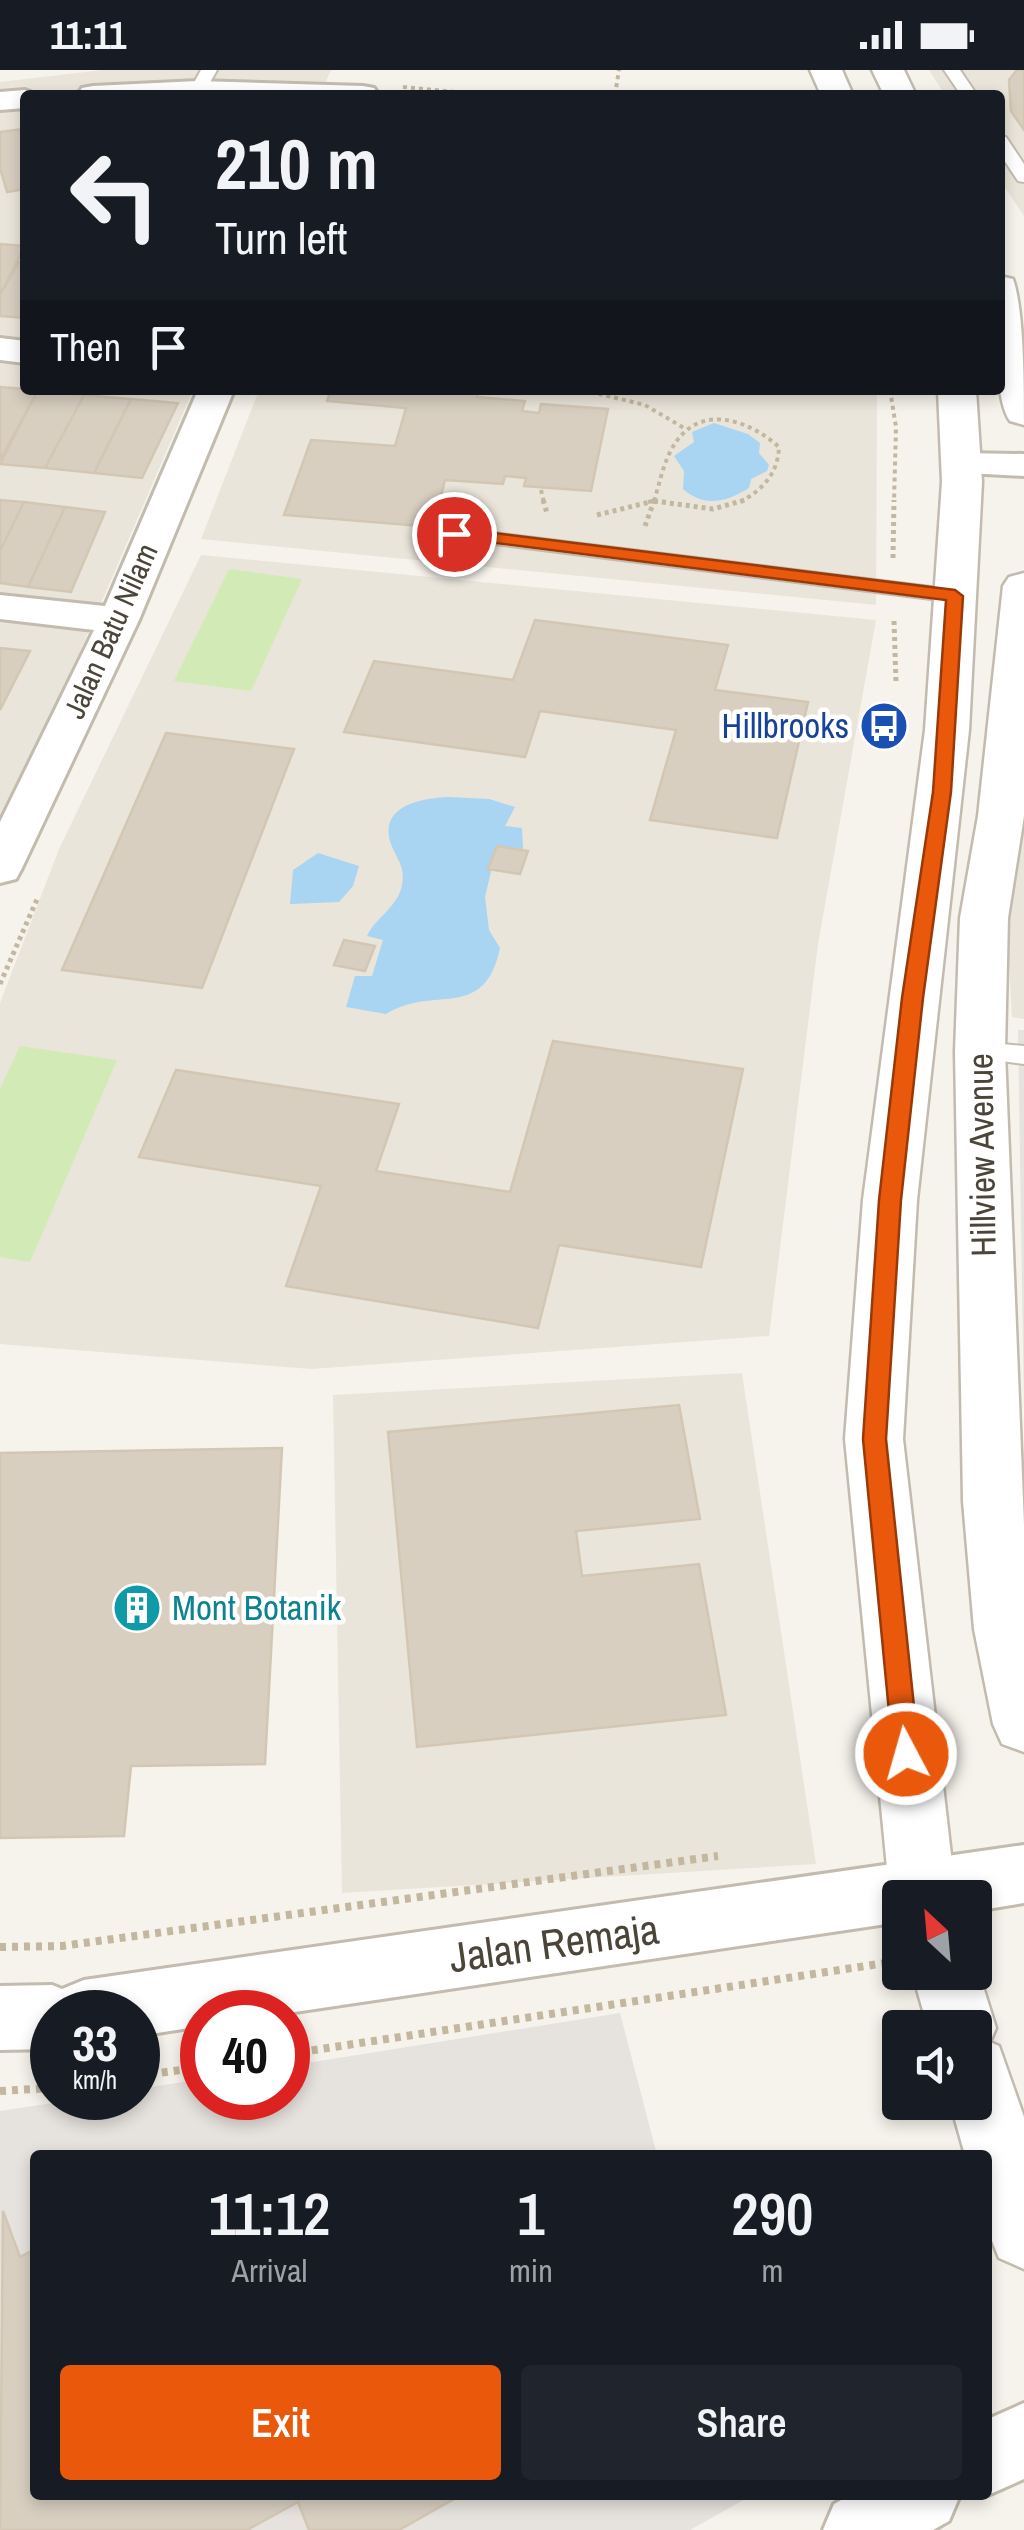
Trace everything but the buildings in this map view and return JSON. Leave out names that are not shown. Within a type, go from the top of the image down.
[{"type":"street","points":[[130,90],[204,80],[311,90]]},
{"type":"street","points":[[1005,308],[1022,376],[1024,413]]},
{"type":"street","name":"Jalan Batu Nilam","points":[[0,868],[119,620],[214,395]]},
{"type":"street","points":[[921,1880],[874,1439],[890,1200],[910,1014],[942,792],[961,464],[957,395]]},
{"type":"street","points":[[961,464],[1024,465]]},
{"type":"street","name":"Hillview Avenue","points":[[1024,586],[1015,757],[984,918],[1002,1053],[992,1501],[1005,1628],[1024,1724]]},
{"type":"street","points":[[0,607],[119,620]]},
{"type":"street","name":"Jalan Remaja","points":[[992,1880],[1024,1874]]},
{"type":"street","name":"Jalan Remaja","points":[[160,2001],[882,1900]]},
{"type":"street","points":[[0,2018],[30,2017]]},
{"type":"street","points":[[990,2120],[1024,2233]]},
{"type":"street","points":[[992,2457],[1024,2439]]},
{"type":"street","points":[[860,2530],[914,2500]]},
{"type":"lane","points":[[1005,148],[1024,176]]},
{"type":"lane","points":[[454,534],[955,596]]},
{"type":"path","points":[[602,395],[645,406],[684,428]]},
{"type":"path","points":[[587,518],[657,501],[712,509],[734,506],[773,478],[780,464],[779,447],[752,426],[722,419],[698,420],[684,428],[665,460],[657,501]]},
{"type":"path","points":[[540,490],[546,512],[552,518]]},
{"type":"path","points":[[0,1947],[62,1946],[737,1854]]},
{"type":"path","points":[[310,2051],[882,1972]]},
{"type":"path","points":[[0,2091],[30,2089]]},
{"type":"shaded area","points":[[102,70],[331,70],[322,90],[20,90],[20,395],[191,395],[0,837],[0,82]]},
{"type":"shaded area","points":[[929,70],[1024,70],[1024,216],[1005,188],[1005,90],[942,90]]},
{"type":"shaded area","points":[[257,395],[877,395],[876,605],[201,539]]},
{"type":"shaded area","name":"Hillbrooks","points":[[201,555],[876,620],[818,944],[769,1336],[311,1369],[0,1344],[0,1003],[59,849]]},
{"type":"shaded area","points":[[1024,681],[1024,1019],[1012,1017],[1002,843]]},
{"type":"shaded area","points":[[1018,1030],[1024,1030],[1024,1411]]},
{"type":"shaded area","points":[[742,1373],[816,1864],[342,1893],[333,1395]]},
{"type":"shaded area","points":[[620,2013],[656,2150],[30,2150],[30,2500],[743,2500],[690,2530],[0,2530],[0,2111],[30,2106],[30,2120],[160,2120],[160,2086],[180,2082],[180,2120],[310,2120],[310,2062]]},
{"type":"green space","points":[[229,569],[302,579],[251,691],[174,681]]},
{"type":"green space","points":[[20,1046],[117,1060],[30,1262],[0,1257],[0,1089]]},
{"type":"water","points":[[714,423],[748,434],[760,443],[759,453],[769,465],[767,471],[751,479],[749,488],[732,497],[707,501],[683,489],[684,471],[674,456],[694,442],[692,432]]},
{"type":"water","points":[[449,797],[489,799],[515,807],[505,826],[522,828],[523,849],[497,846],[485,897],[489,930],[500,948],[492,971],[482,986],[455,998],[404,1006],[386,1014],[346,1007],[355,976],[372,976],[383,940],[367,936],[396,900],[402,885],[401,867],[390,841],[391,819],[416,802]]},
{"type":"water","points":[[318,853],[359,866],[353,886],[339,902],[290,904],[293,870]]},
{"type":"place","name":"Hillbrooks","points":[[884,726]]},
{"type":"place","name":"Mont Botanik","points":[[137,1608]]},
{"type":"route","points":[[454,534],[955,596],[942,792],[912,998],[890,1200],[874,1439],[906,1754]]}]
